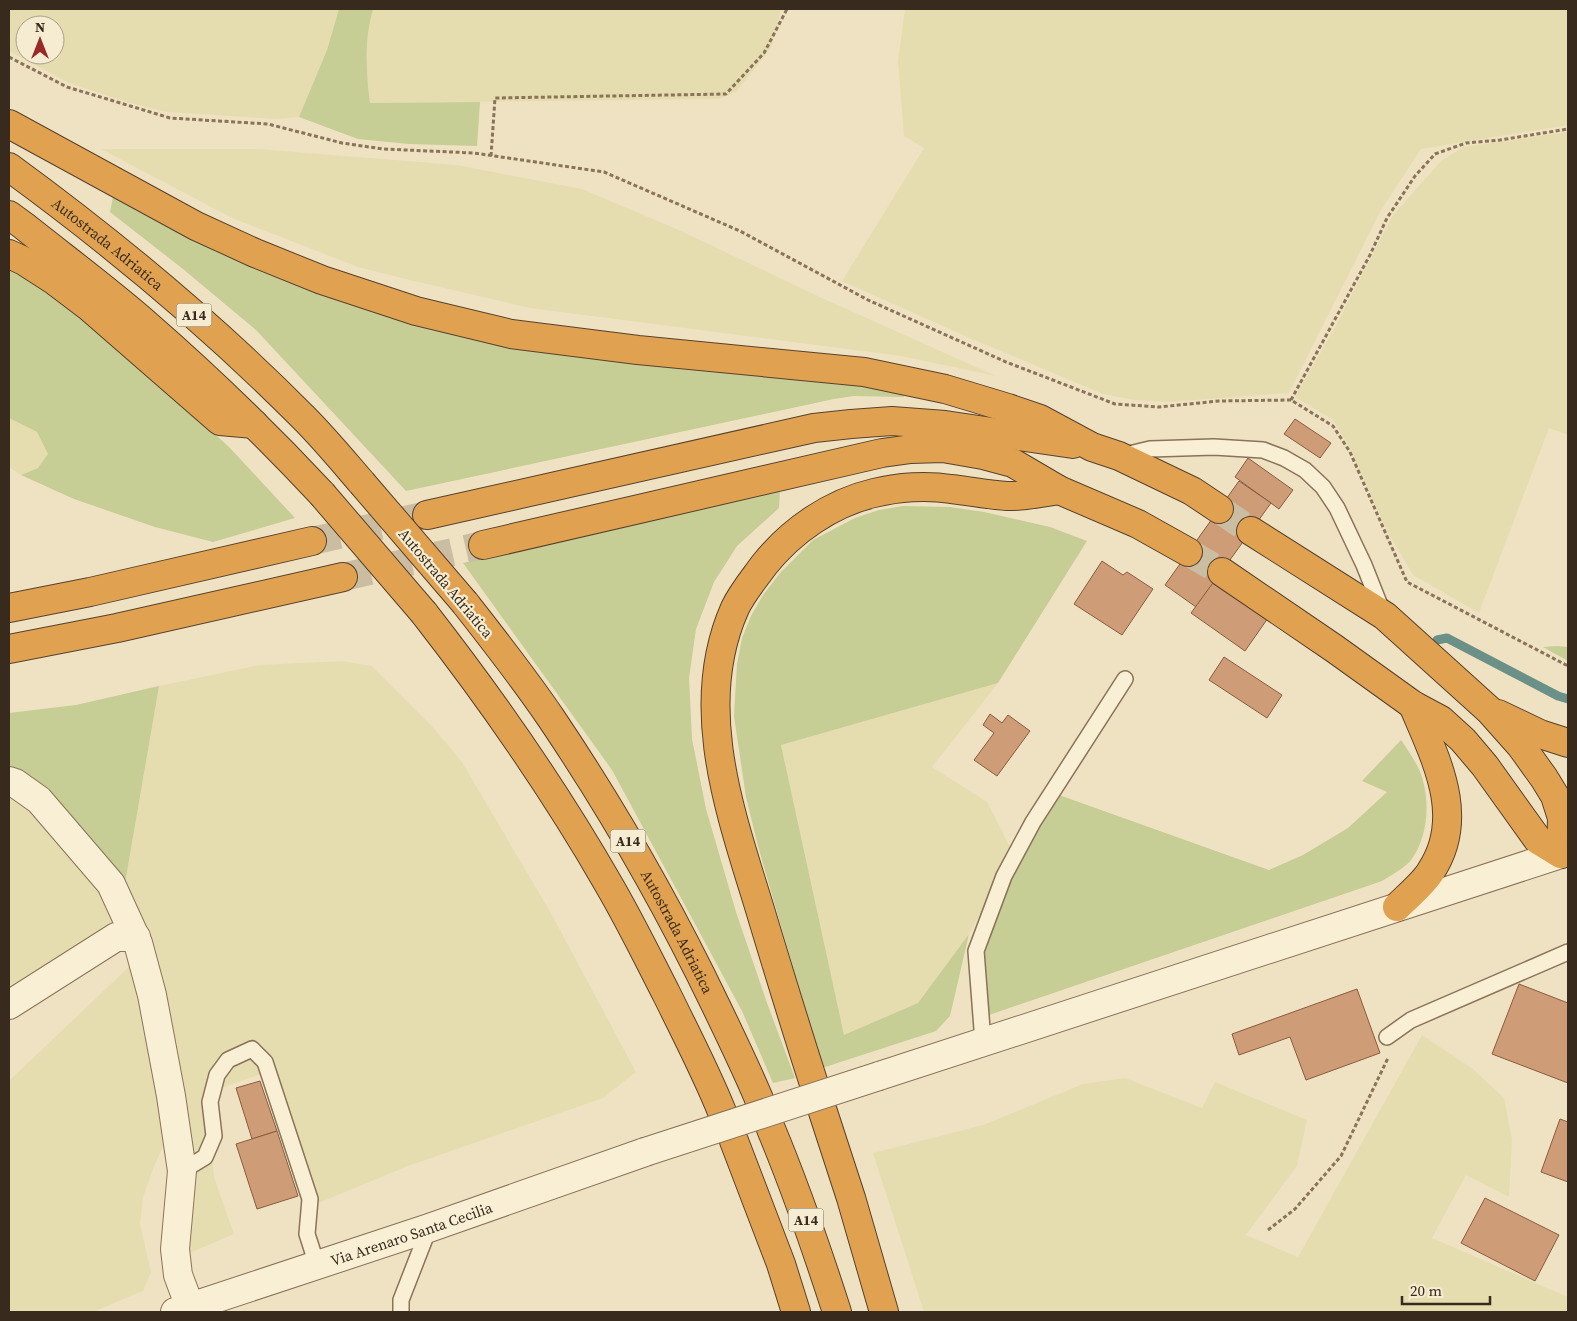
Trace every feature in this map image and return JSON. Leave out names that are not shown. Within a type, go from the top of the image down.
[{"type":"highway","points":[[9,124],[196,226],[322,280],[416,311],[511,334],[638,350],[864,372],[910,380],[1040,419],[1092,447],[1119,456],[1192,492],[1219,510]]},
{"type":"highway","name":"Autostrada Adriatica","points":[[9,167],[62,205],[110,243],[209,328],[305,419],[465,603],[505,654],[550,717],[613,816],[652,882],[692,956],[759,1099]]},
{"type":"highway","name":"A14","points":[[9,215],[144,323],[198,370],[322,494],[424,613],[464,664],[539,772],[600,870],[652,964],[722,1112]]},
{"type":"highway","points":[[9,254],[55,281],[88,306],[220,421],[254,424]]},
{"type":"highway","points":[[427,515],[814,428],[851,424],[892,421],[944,425],[1092,447]]},
{"type":"highway","points":[[483,545],[882,453],[911,449],[943,448],[1013,463],[1059,490],[1138,524],[1188,552]]},
{"type":"highway","points":[[813,1081],[748,872],[726,796],[720,764],[716,726],[716,690],[719,662],[726,633],[736,606],[752,580],[788,538],[812,521],[842,504],[874,492],[914,487],[948,488],[1009,496],[1059,490]]},
{"type":"highway","points":[[1222,572],[1335,649],[1412,705],[1441,720],[1463,740],[1485,766],[1538,840],[1561,854],[1562,818],[1555,796],[1521,746],[1490,710],[1385,616],[1251,531]]},
{"type":"highway","points":[[9,608],[90,592],[312,542]]},
{"type":"highway","points":[[9,649],[117,628],[343,577]]},
{"type":"highway","points":[[1397,907],[1431,872],[1440,853],[1446,833],[1448,816],[1446,795],[1436,762],[1412,705]]},
{"type":"highway","points":[[1490,710],[1540,734],[1568,743]]},
{"type":"highway","points":[[823,1112],[851,1198],[884,1312]]},
{"type":"highway","name":"A14","points":[[771,1129],[786,1164],[836,1312]]},
{"type":"highway","name":"A14","points":[[734,1141],[796,1312]]},
{"type":"street","points":[[9,781],[15,783],[39,800],[111,884],[136,938],[152,995],[171,1096],[182,1171],[176,1249],[182,1310]]},
{"type":"street","name":"Via Arenaro Santa Cecilia","points":[[182,1310],[429,1228],[645,1152],[1561,854]]},
{"type":"street","points":[[9,1005],[116,937],[136,938]]},
{"type":"lane","points":[[1119,456],[1150,449],[1214,447],[1263,450],[1284,458],[1305,470],[1323,487],[1337,508],[1364,565],[1385,616]]},
{"type":"lane","points":[[983,1042],[976,951],[1004,876],[1033,822],[1125,679]]},
{"type":"lane","points":[[1387,1037],[1411,1020],[1568,952]]},
{"type":"lane","points":[[182,1171],[205,1157],[214,1136],[210,1102],[217,1075],[228,1060],[252,1049],[265,1062],[310,1199],[307,1234],[317,1265]]},
{"type":"lane","points":[[401,1312],[401,1300],[429,1228]]},
{"type":"path","points":[[491,156],[495,98],[726,94],[764,53],[787,9]]},
{"type":"path","points":[[9,57],[67,87],[170,118],[268,124],[342,143],[383,149],[474,153],[604,172],[740,231],[868,300],[902,316],[1006,362],[1115,404],[1159,407],[1219,401],[1291,400],[1333,426],[1350,452],[1407,582],[1568,666]]},
{"type":"path","points":[[1291,400],[1370,255],[1387,218],[1415,176],[1435,154],[1466,142],[1500,140],[1568,129]]},
{"type":"path","points":[[1268,1230],[1295,1209],[1341,1156],[1388,1059],[1387,1037]]},
{"type":"shaded area","points":[[9,9],[339,9],[327,50],[299,117],[277,119],[167,112],[130,103],[69,83],[35,65],[65,65],[65,15],[15,15],[15,54],[9,51]]},
{"type":"shaded area","points":[[373,9],[781,9],[771,48],[736,92],[719,99],[370,103],[366,66],[368,25]]},
{"type":"shaded area","points":[[905,9],[1568,9],[1568,125],[1421,149],[1380,212],[1289,393],[1167,402],[1134,400],[1103,394],[972,339],[842,281],[924,148],[904,136],[898,61]]},
{"type":"shaded area","points":[[1568,132],[1568,435],[1549,428],[1479,613],[1413,575],[1387,531],[1350,448],[1333,420],[1295,397],[1334,329],[1393,215],[1441,161],[1463,147]]},
{"type":"shaded area","points":[[101,149],[259,149],[457,165],[582,189],[679,230],[822,298],[996,376],[901,356],[530,308],[358,267],[232,218]]},
{"type":"shaded area","points":[[9,418],[37,432],[49,454],[38,468],[21,475],[9,467]]},
{"type":"shaded area","points":[[341,661],[372,666],[432,726],[462,762],[552,915],[636,1072],[603,1098],[408,1166],[304,1209],[261,1074],[207,1093],[214,1177],[234,1234],[178,1258],[184,1163],[123,895],[159,686],[259,665]]},
{"type":"shaded area","points":[[998,683],[932,767],[987,802],[1013,853],[969,934],[918,1003],[844,1036],[781,745]]},
{"type":"shaded area","points":[[9,788],[19,792],[126,923],[9,991]]},
{"type":"shaded area","points":[[134,962],[166,1140],[143,1197],[140,1224],[151,1272],[143,1291],[93,1312],[9,1312],[9,1081]]},
{"type":"shaded area","points":[[1422,1035],[1473,1069],[1504,1098],[1512,1139],[1509,1197],[1466,1175],[1432,1238],[1568,1297],[1568,1312],[924,1312],[873,1153],[983,1125],[1083,1084],[1125,1078],[1202,1108],[1215,1082],[1307,1120],[1297,1166],[1246,1235],[1298,1257]]},
{"type":"green space","points":[[339,9],[373,9],[368,32],[367,56],[370,103],[480,102],[477,146],[409,144],[358,139],[299,117],[327,50]]},
{"type":"green space","points":[[114,192],[419,323],[901,389],[904,397],[854,396],[834,399],[406,491],[256,330],[183,269],[110,212]]},
{"type":"green space","points":[[9,270],[50,292],[147,371],[230,448],[295,518],[213,542],[155,527],[74,499],[21,475],[38,468],[48,454],[37,432],[9,418]]},
{"type":"green space","points":[[780,488],[779,508],[737,546],[714,582],[696,629],[689,678],[692,739],[706,809],[736,912],[795,1078],[773,1083],[742,1011],[612,770],[463,563]]},
{"type":"green space","points":[[903,506],[950,507],[984,512],[1050,527],[1087,541],[998,683],[781,745],[844,1035],[918,1003],[969,934],[950,1016],[936,1031],[822,1068],[758,846],[746,797],[734,716],[737,664],[742,638],[751,616],[763,595],[780,573],[813,540],[855,518],[879,510]]},
{"type":"green space","points":[[1543,647],[1568,647],[1568,661]]},
{"type":"green space","points":[[159,686],[123,895],[9,774],[9,713],[76,705]]},
{"type":"green space","points":[[1401,740],[1422,776],[1426,801],[1426,822],[1421,842],[1411,860],[1398,871],[1382,881],[986,1016],[983,977],[985,953],[1007,880],[1032,836],[1059,795],[1269,870],[1303,855],[1348,828],[1387,792],[1362,781]]},
{"type":"building","points":[[1295,419],[1331,443],[1320,458],[1284,434]]},
{"type":"building","points":[[1248,458],[1293,490],[1279,509],[1235,477]]},
{"type":"building","points":[[1239,481],[1271,503],[1196,607],[1165,585]]},
{"type":"building","points":[[1102,561],[1123,575],[1127,572],[1153,589],[1122,635],[1074,604]]},
{"type":"building","points":[[1215,580],[1268,618],[1245,651],[1191,613]]},
{"type":"building","points":[[1224,657],[1282,695],[1267,718],[1209,680]]},
{"type":"building","points":[[990,714],[1002,723],[1008,715],[1030,731],[997,776],[974,760],[994,733],[983,725]]},
{"type":"building","points":[[1519,984],[1568,1003],[1568,1083],[1492,1054]]},
{"type":"building","points":[[1357,989],[1380,1053],[1306,1080],[1290,1037],[1239,1055],[1232,1034]]},
{"type":"building","points":[[260,1081],[277,1131],[252,1139],[236,1088]]},
{"type":"building","points":[[1560,1119],[1568,1122],[1568,1182],[1541,1172]]},
{"type":"building","points":[[277,1131],[298,1196],[257,1209],[236,1144]]},
{"type":"building","points":[[1485,1198],[1559,1235],[1535,1281],[1461,1243]]},
{"type":"waterway","points":[[1437,640],[1447,638],[1558,696],[1568,699]]},
{"type":"tunnel","points":[[1219,509],[1251,531]]},
{"type":"tunnel","points":[[312,541],[427,515]]},
{"type":"tunnel","points":[[343,577],[483,545]]},
{"type":"tunnel","points":[[1188,552],[1222,572]]}]
